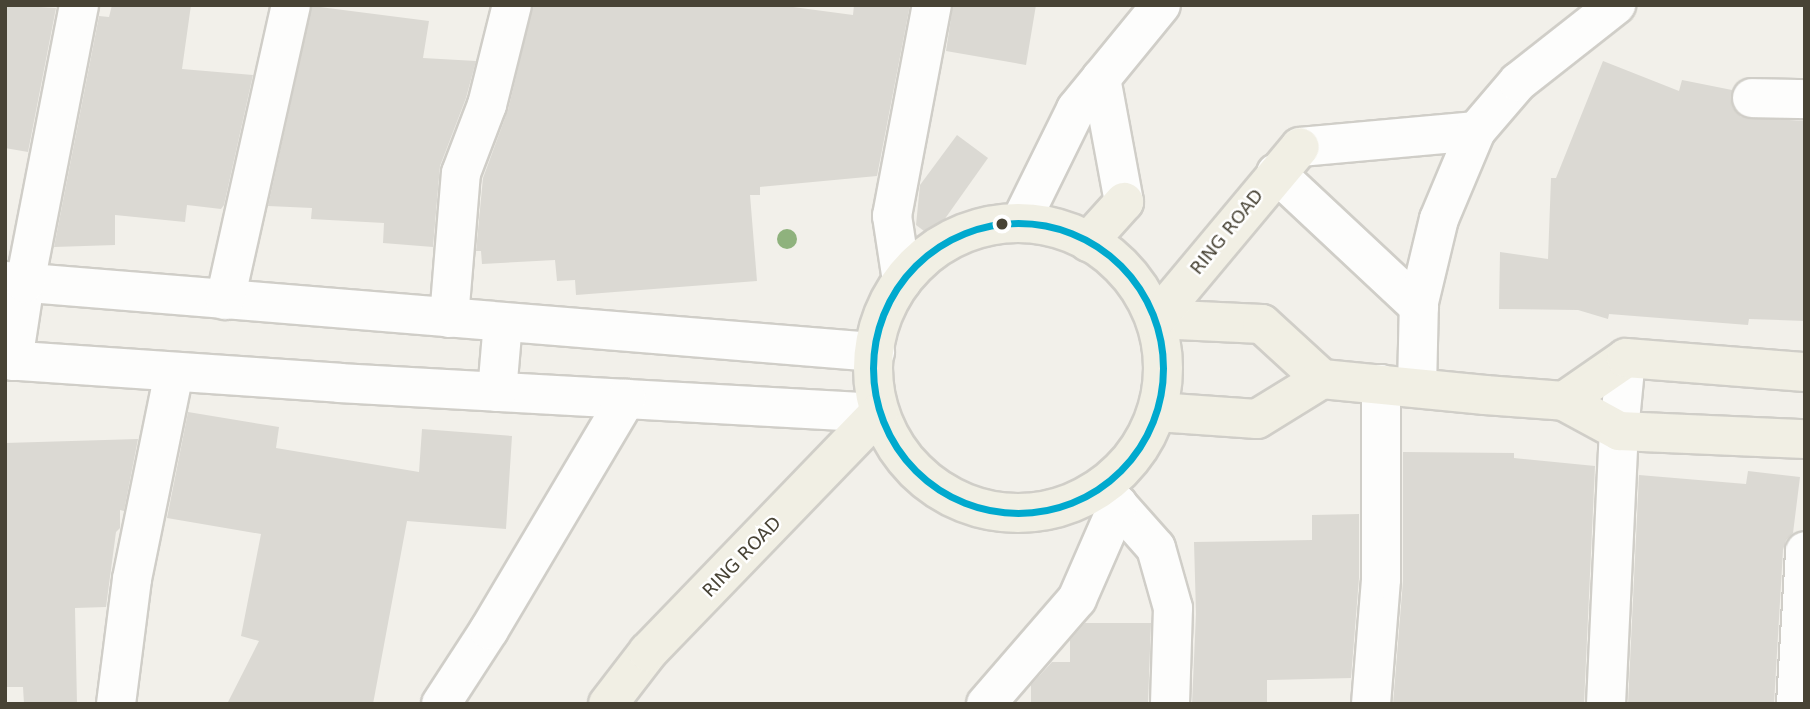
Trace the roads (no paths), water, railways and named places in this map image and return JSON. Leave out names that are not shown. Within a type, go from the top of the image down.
[{"type":"main road","name":"RING ROAD","points":[[1156,319],[1288,160]]},
{"type":"main road","points":[[1088,242],[1124,202]]},
{"type":"main road","points":[[1020,223],[1064,230],[1088,242],[1103,250],[1135,281],[1156,319],[1164,365],[1157,412],[1136,454],[1110,496],[1058,509],[1014,513],[970,505],[931,485],[899,453],[879,413],[872,367],[880,322],[902,281],[935,248],[945,243],[976,229],[1020,223]]},
{"type":"main road","points":[[1156,319],[1262,324],[1322,379]]},
{"type":"main road","points":[[1564,401],[1626,358],[1805,372]]},
{"type":"main road","points":[[1157,412],[1256,419],[1322,379],[1564,401],[1619,431],[1805,439]]},
{"type":"main road","name":"RING ROAD","points":[[608,704],[648,652],[879,413]]},
{"type":"street","points":[[79,5],[15,282],[9,360],[497,392],[879,413]]},
{"type":"street","points":[[225,300],[291,5]]},
{"type":"street","points":[[449,318],[461,173],[487,106],[512,5]]},
{"type":"street","points":[[902,281],[892,216],[932,5]]},
{"type":"street","points":[[1020,223],[1076,109],[1161,5]]},
{"type":"street","points":[[1371,704],[1399,386],[1438,219],[1476,131],[1518,82],[1602,10]]},
{"type":"street","points":[[1101,78],[1124,202]]},
{"type":"street","points":[[1752,98],[1805,99]]},
{"type":"street","points":[[1288,160],[1476,131]]},
{"type":"street","points":[[1288,160],[1419,307]]},
{"type":"street","points":[[15,282],[875,352]]},
{"type":"street","points":[[497,392],[503,322]]},
{"type":"street","points":[[1606,704],[1619,431],[1626,358]]},
{"type":"street","points":[[116,704],[132,579],[174,372]]},
{"type":"street","points":[[441,704],[489,630],[626,399]]},
{"type":"street","points":[[986,704],[1077,599],[1110,496]]},
{"type":"street","points":[[1110,496],[1156,548],[1173,608],[1170,704]]},
{"type":"street","points":[[1796,704],[1803,626],[1805,551]]}]
